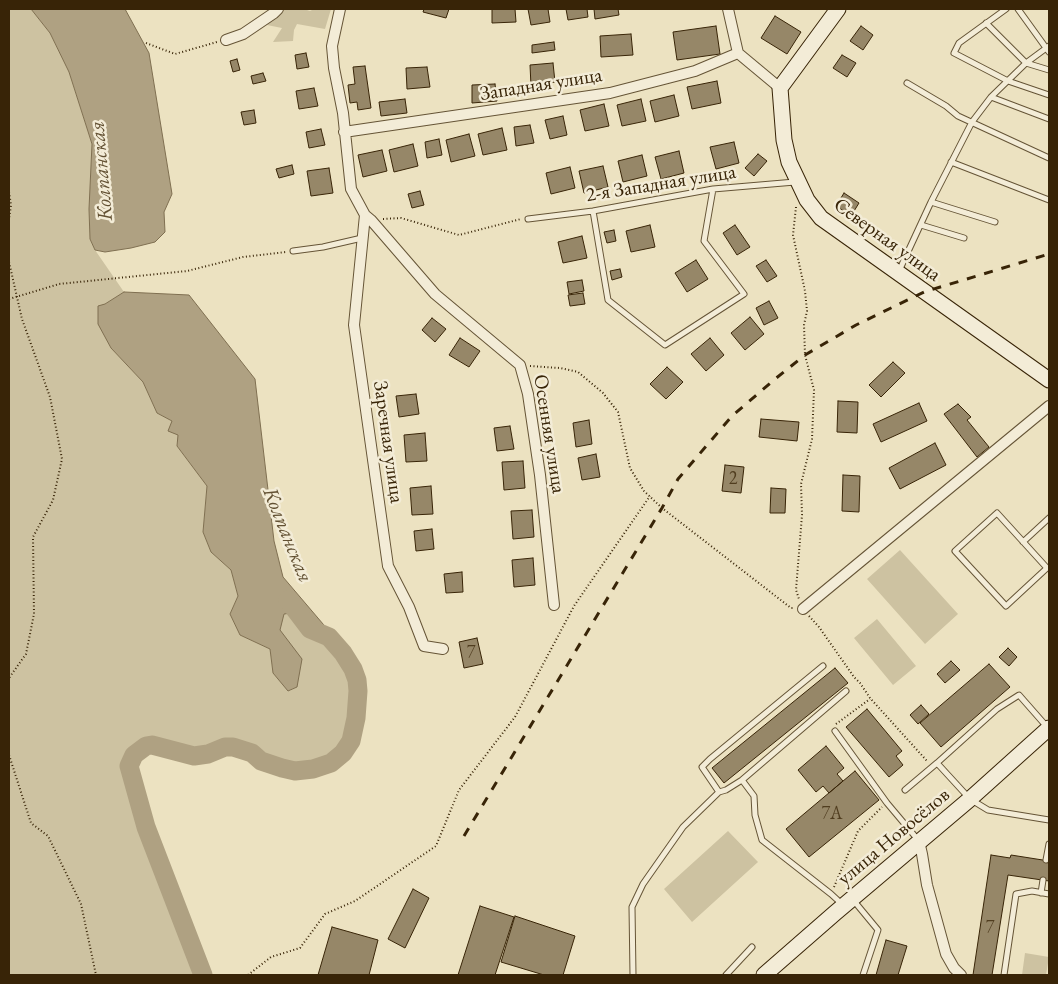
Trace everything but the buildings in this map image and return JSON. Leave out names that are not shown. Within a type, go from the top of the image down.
[{"type":"street","points":[[226,40],[243,34],[274,14],[278,9]]},
{"type":"street","points":[[340,9],[332,46],[334,68],[343,113],[351,189],[368,217]]},
{"type":"street","points":[[728,9],[738,53],[780,88],[838,9]]},
{"type":"street","name":"Западная улица","points":[[344,132],[610,93],[695,71],[738,53]]},
{"type":"street","name":"Северная улица","points":[[780,88],[784,140],[790,162],[807,200],[821,218],[1049,380]]},
{"type":"street","name":"Заречная улица","points":[[368,217],[362,238],[354,325],[388,566],[409,607],[424,646],[443,649]]},
{"type":"street","name":"Осенняя улица","points":[[368,217],[435,294],[520,365],[528,394],[540,475],[554,606]]},
{"type":"street","points":[[803,609],[1049,406]]},
{"type":"street","name":"улица Новосёлов","points":[[764,975],[970,799],[1049,728]]},
{"type":"street","points":[[919,841],[927,885],[946,954],[954,968],[961,975]]},
{"type":"lane","points":[[1006,9],[959,43],[954,53],[1008,81],[1049,95]]},
{"type":"lane","points":[[898,273],[931,202],[972,122],[991,97],[1026,63],[1048,48],[1018,9]]},
{"type":"lane","points":[[986,23],[1026,63],[1049,70]]},
{"type":"lane","points":[[907,83],[946,106],[958,116],[1049,158]]},
{"type":"lane","points":[[991,97],[1049,120]]},
{"type":"lane","points":[[952,162],[1049,200]]},
{"type":"lane","name":"2-я Западная улица","points":[[528,219],[593,211],[713,189],[798,182]]},
{"type":"lane","points":[[593,211],[608,300],[665,345],[744,294],[704,241],[713,189]]},
{"type":"lane","points":[[931,202],[995,222]]},
{"type":"lane","points":[[921,225],[964,238]]},
{"type":"lane","points":[[293,251],[323,247],[362,238]]},
{"type":"lane","points":[[997,513],[1023,542],[1048,569],[1006,606],[955,551],[997,513]]},
{"type":"lane","points":[[1023,542],[1049,518]]},
{"type":"lane","points":[[719,792],[702,767],[823,666]]},
{"type":"lane","points":[[633,975],[632,907],[644,884],[683,827],[719,792],[742,780],[846,690]]},
{"type":"lane","points":[[905,790],[997,709],[1019,695],[1049,728]]},
{"type":"lane","points":[[835,731],[887,803],[919,841]]},
{"type":"lane","points":[[937,763],[970,799],[988,810],[1049,820]]},
{"type":"lane","points":[[742,780],[754,796],[755,814],[762,840],[831,894],[848,902],[878,930],[862,975]]},
{"type":"lane","points":[[1046,860],[1049,844]]},
{"type":"lane","points":[[1040,893],[1043,880]]},
{"type":"lane","points":[[1004,975],[1016,894],[1032,891],[1049,894]]},
{"type":"lane","points":[[726,975],[752,947]]},
{"type":"path","points":[[146,42],[175,54],[226,40]]},
{"type":"path","points":[[798,182],[793,235],[805,291],[807,311],[804,325],[804,355],[814,390],[812,439],[801,484],[802,515],[796,590],[803,609],[820,627],[870,698],[932,767]]},
{"type":"path","points":[[9,192],[9,219]]},
{"type":"path","points":[[368,217],[401,218],[459,235],[525,218],[528,219]]},
{"type":"path","points":[[9,299],[59,284],[187,271],[243,257],[293,251]]},
{"type":"path","points":[[9,262],[22,319],[50,397],[62,459],[53,500],[33,537],[34,614],[26,654],[9,678]]},
{"type":"path","points":[[520,365],[560,368],[578,372],[603,393],[618,412],[630,468],[644,491],[662,508],[791,608],[803,609]]},
{"type":"path","points":[[248,975],[271,958],[300,948],[325,914],[355,901],[436,846],[459,790],[515,717],[574,606],[650,496]]},
{"type":"path","points":[[835,731],[834,725],[870,698]]},
{"type":"path","points":[[9,754],[31,823],[48,836],[81,904],[96,975]]},
{"type":"path","points":[[831,894],[858,831],[887,803]]},
{"type":"shaded area","points":[[9,9],[31,9],[50,33],[69,72],[92,144],[89,209],[90,239],[95,250],[124,292],[105,304],[111,348],[143,382],[157,413],[172,421],[179,435],[177,446],[207,486],[203,532],[211,552],[231,570],[238,596],[230,614],[240,635],[270,649],[273,673],[289,691],[297,687],[279,630],[284,614],[291,613],[329,637],[343,653],[353,669],[357,680],[356,718],[351,741],[343,753],[331,763],[313,769],[295,771],[261,761],[252,753],[233,747],[225,747],[208,754],[194,756],[152,745],[146,746],[134,755],[129,766],[130,772],[146,827],[203,975],[9,975]]},
{"type":"shaded area","points":[[284,9],[304,9],[310,11],[312,9],[331,9],[325,29],[297,24],[294,30],[293,41],[273,42],[282,28],[267,25]]},
{"type":"shaded area","points":[[900,550],[958,614],[925,644],[867,579]]},
{"type":"shaded area","points":[[877,619],[916,666],[893,685],[854,638]]},
{"type":"shaded area","points":[[728,831],[758,862],[692,922],[664,889]]},
{"type":"shaded area","points":[[1025,953],[1049,957],[1046,975],[1022,975]]},
{"type":"water","points":[[31,9],[125,9],[149,53],[172,194],[164,212],[165,232],[155,242],[105,252],[95,250],[90,239],[89,209],[92,144],[69,72],[50,33]]},
{"type":"water","points":[[124,292],[189,295],[255,379],[274,541],[283,577],[329,631],[329,637],[291,613],[284,614],[280,630],[302,659],[297,687],[288,691],[273,673],[270,649],[240,635],[230,614],[238,596],[231,570],[211,552],[203,532],[207,486],[177,446],[178,435],[168,431],[172,421],[157,413],[143,382],[111,348],[98,324],[98,306],[105,304]]},
{"type":"waterway","name":"Колпанская","points":[[203,975],[146,827],[129,766],[134,755],[146,746],[152,745],[194,756],[208,754],[225,747],[233,747],[252,753],[261,761],[295,771],[313,769],[331,763],[343,753],[351,741],[356,718],[357,680],[353,669],[343,653],[329,637],[310,629],[288,600]]},
{"type":"railway","points":[[464,836],[678,479],[732,416],[805,355],[856,325],[924,292],[1049,254]]}]
